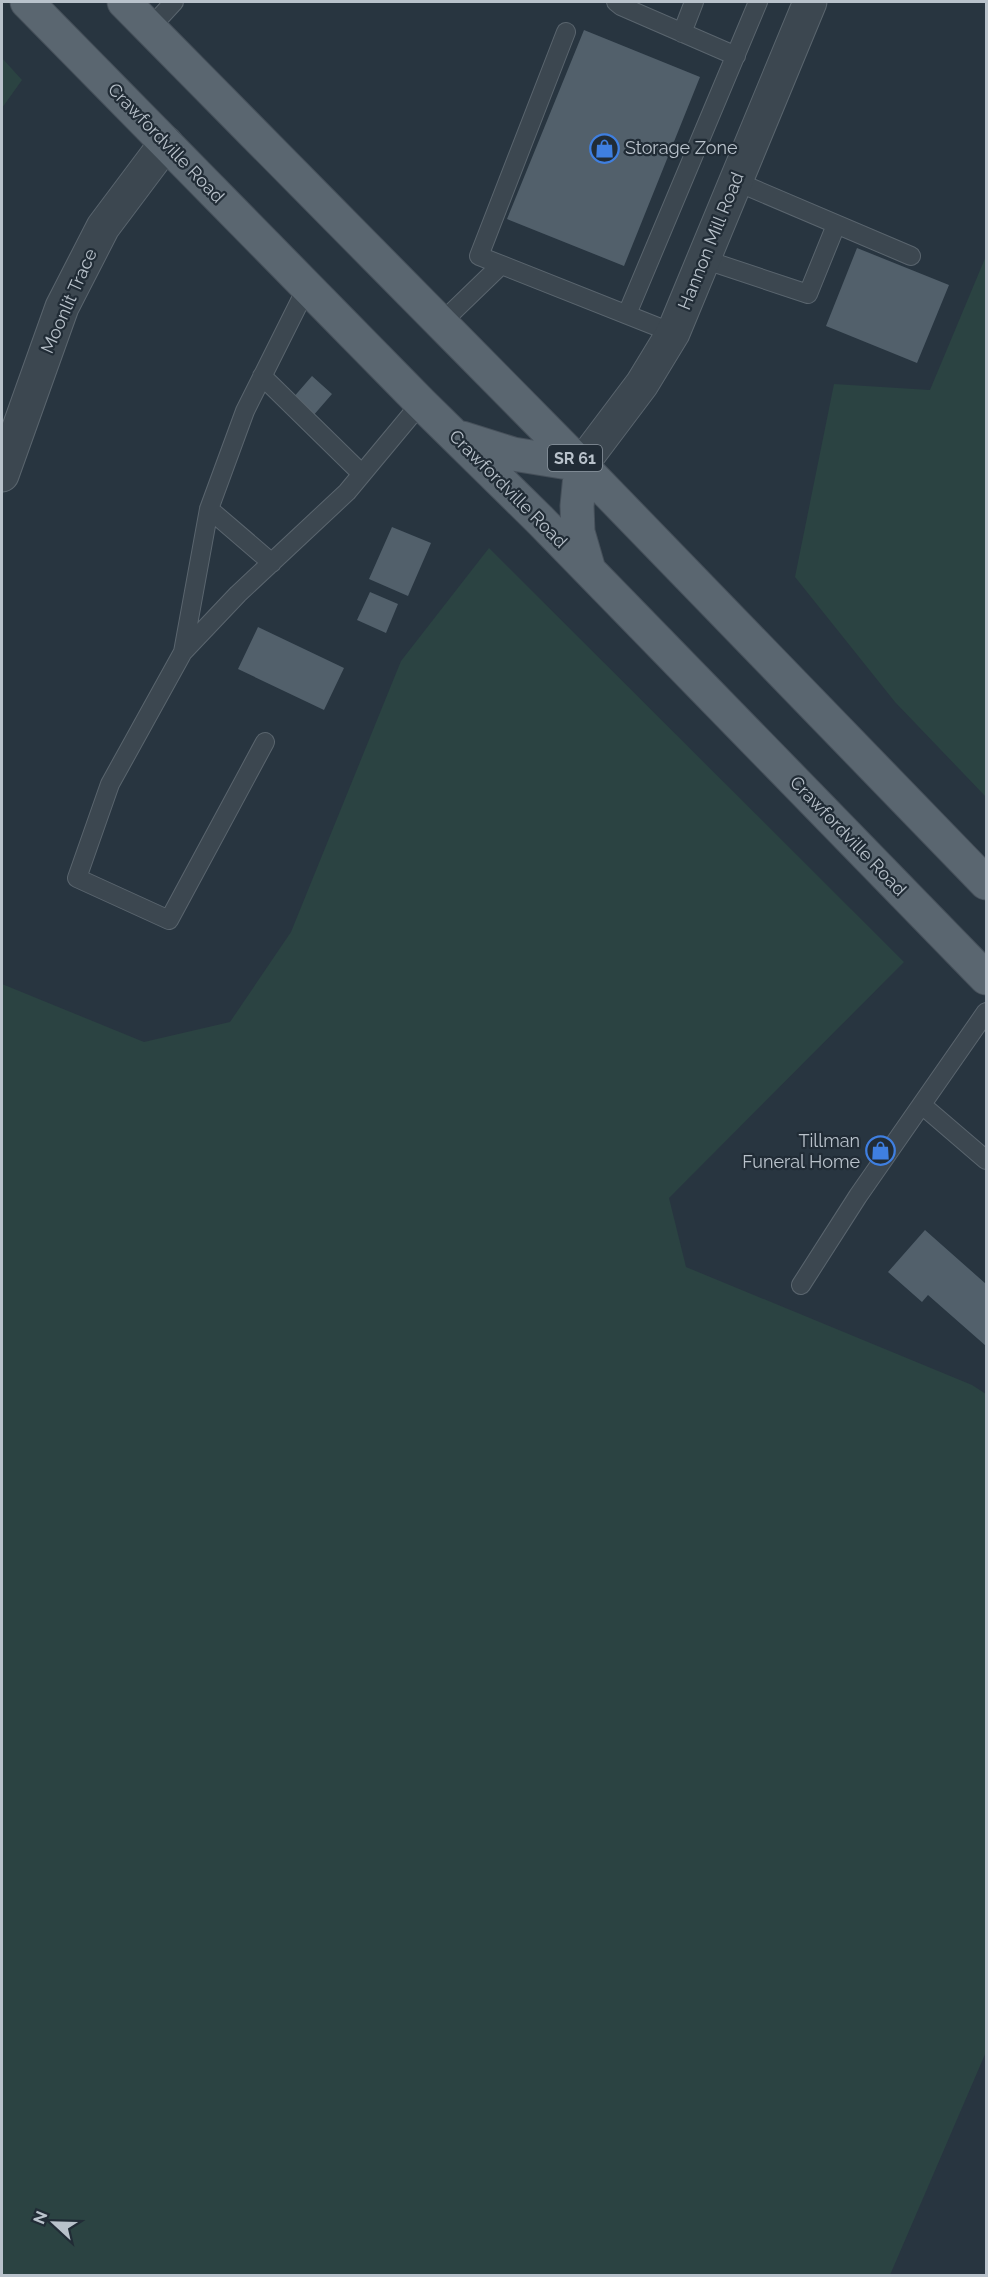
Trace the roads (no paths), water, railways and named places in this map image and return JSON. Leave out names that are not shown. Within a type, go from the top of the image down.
[{"type":"main road","name":"Crawfordville Road","points":[[27,2],[590,571],[987,978]]},
{"type":"main road","name":"SR 61","points":[[124,2],[581,465],[987,883]]},
{"type":"main road","points":[[454,435],[513,454],[581,465],[577,506],[578,532],[590,571]]},
{"type":"street","name":"Hannon Mill Road","points":[[581,465],[642,384],[673,333],[810,2]]},
{"type":"street","name":"Moonlit Trace","points":[[2,475],[63,307],[103,227],[166,144]]},
{"type":"lane","points":[[150,28],[174,2]]},
{"type":"lane","points":[[616,2],[736,56]]},
{"type":"lane","points":[[681,33],[694,2]]},
{"type":"lane","points":[[627,314],[759,2]]},
{"type":"lane","points":[[566,32],[478,256],[673,333]]},
{"type":"lane","points":[[735,181],[911,256]]},
{"type":"lane","points":[[703,259],[808,294],[836,225]]},
{"type":"lane","points":[[441,323],[501,265]]},
{"type":"lane","points":[[183,652],[209,509],[244,411],[308,287]]},
{"type":"lane","points":[[262,376],[362,474]]},
{"type":"lane","points":[[265,742],[169,920],[77,878],[110,784],[183,652],[238,594],[347,492],[421,402]]},
{"type":"lane","points":[[209,509],[272,563]]},
{"type":"lane","points":[[801,1285],[858,1197],[987,1012]]},
{"type":"lane","points":[[922,1105],[987,1161]]},
{"type":"place","name":"Storage Zone","points":[[604,148]]},
{"type":"place","name":"Tillman Funeral Home","points":[[881,1151]]}]
